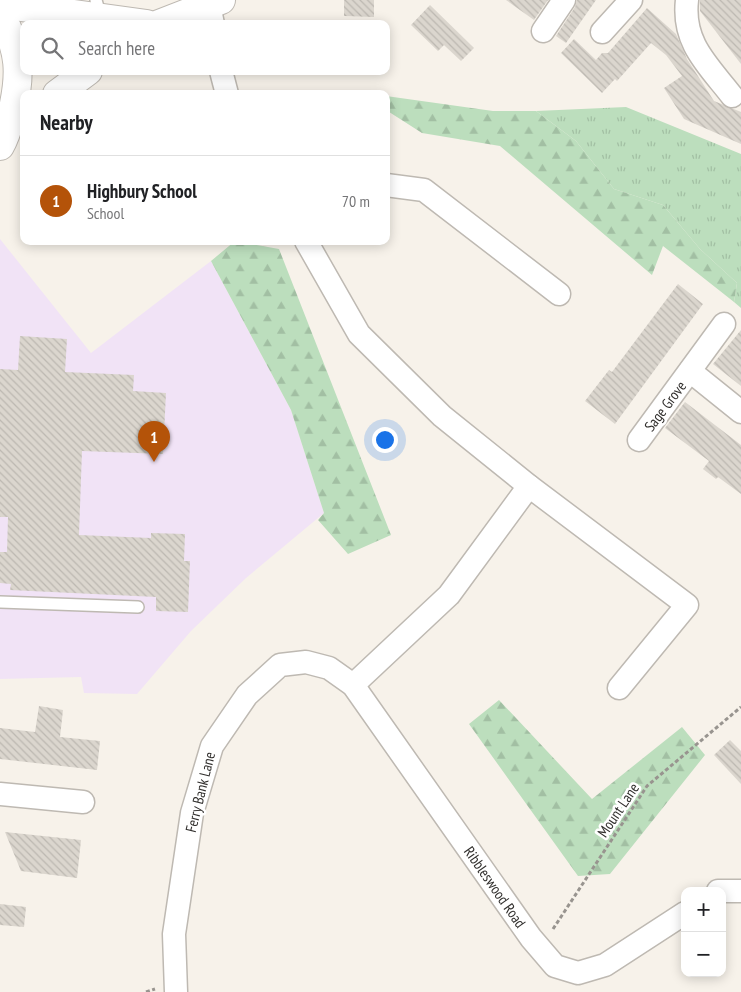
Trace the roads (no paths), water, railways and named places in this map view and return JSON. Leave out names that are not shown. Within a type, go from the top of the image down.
[{"type":"street","points":[[543,31],[564,0]]},
{"type":"street","points":[[602,32],[631,0]]},
{"type":"street","points":[[688,0],[686,14],[694,47],[732,96]]},
{"type":"street","points":[[0,4],[99,9],[134,20]]},
{"type":"street","points":[[175,20],[214,10]]},
{"type":"street","points":[[0,15],[12,34],[19,85],[7,136]]},
{"type":"street","points":[[62,90],[83,75]]},
{"type":"street","points":[[222,75],[226,90]]},
{"type":"street","points":[[390,185],[424,190],[559,294]]},
{"type":"street","points":[[308,245],[360,334],[442,416],[530,486],[687,605],[619,688]]},
{"type":"street","name":"Sage Grove","points":[[639,440],[724,324]]},
{"type":"street","name":"Sage Grove","points":[[690,371],[741,412]]},
{"type":"street","points":[[353,684],[449,595],[530,486]]},
{"type":"street","name":"Ferry Bank Lane","points":[[176,992],[174,934],[192,812],[212,746],[248,695],[280,665],[306,662],[329,668],[353,684]]},
{"type":"street","name":"Ribbleswood Road","points":[[353,684],[536,945],[555,966],[578,973],[605,965],[681,915]]},
{"type":"street","points":[[0,794],[83,802]]},
{"type":"street","points":[[726,891],[741,892]]},
{"type":"lane","points":[[0,602],[138,607]]},
{"type":"place","name":"Highbury School","points":[[154,462]]}]
